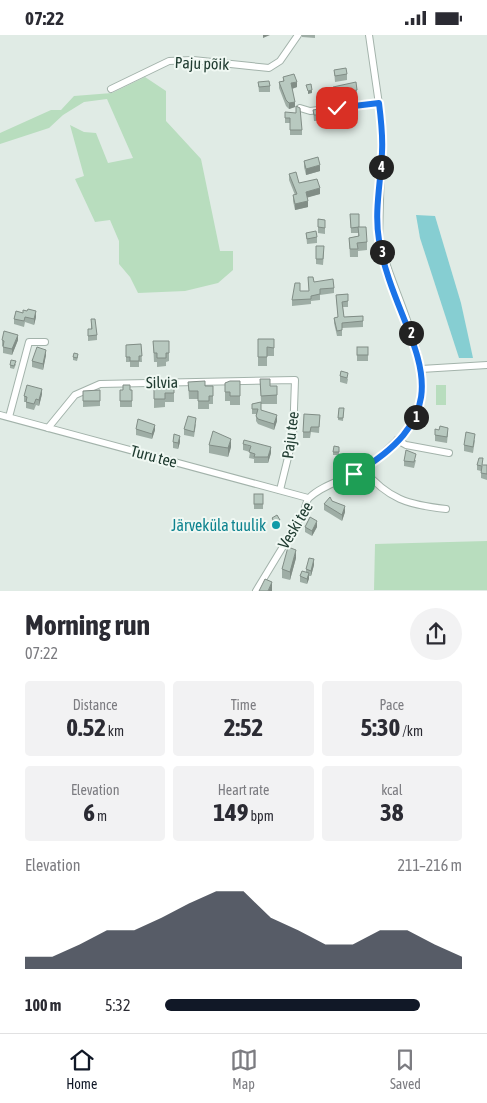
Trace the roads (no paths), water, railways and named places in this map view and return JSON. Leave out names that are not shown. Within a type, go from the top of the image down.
[{"type":"street","name":"Paju põik","points":[[111,89],[169,61],[193,60],[269,68],[280,61],[298,35]]},
{"type":"street","name":"Veski tee","points":[[256,591],[304,512],[308,498],[326,486],[362,469],[412,425],[418,412],[421,395],[421,369],[417,349],[383,257],[379,239],[378,222],[382,152],[379,103],[369,35]]},
{"type":"street","points":[[300,108],[310,111],[379,103]]},
{"type":"street","points":[[9,417],[29,342],[45,343]]},
{"type":"street","points":[[421,369],[487,365]]},
{"type":"street","name":"Silvia","points":[[48,428],[75,395],[100,384],[295,380]]},
{"type":"street","name":"Paju tee","points":[[280,490],[293,437],[295,380]]},
{"type":"street","name":"Turu tee","points":[[0,415],[308,498]]},
{"type":"street","points":[[397,440],[406,445],[449,453]]},
{"type":"street","points":[[362,469],[374,483],[393,497],[427,507],[446,509]]},
{"type":"water","points":[[416,215],[435,216],[461,303],[473,358],[459,358],[420,238]]},
{"type":"place","name":"Järveküla tuulik","points":[[276,525]]}]
